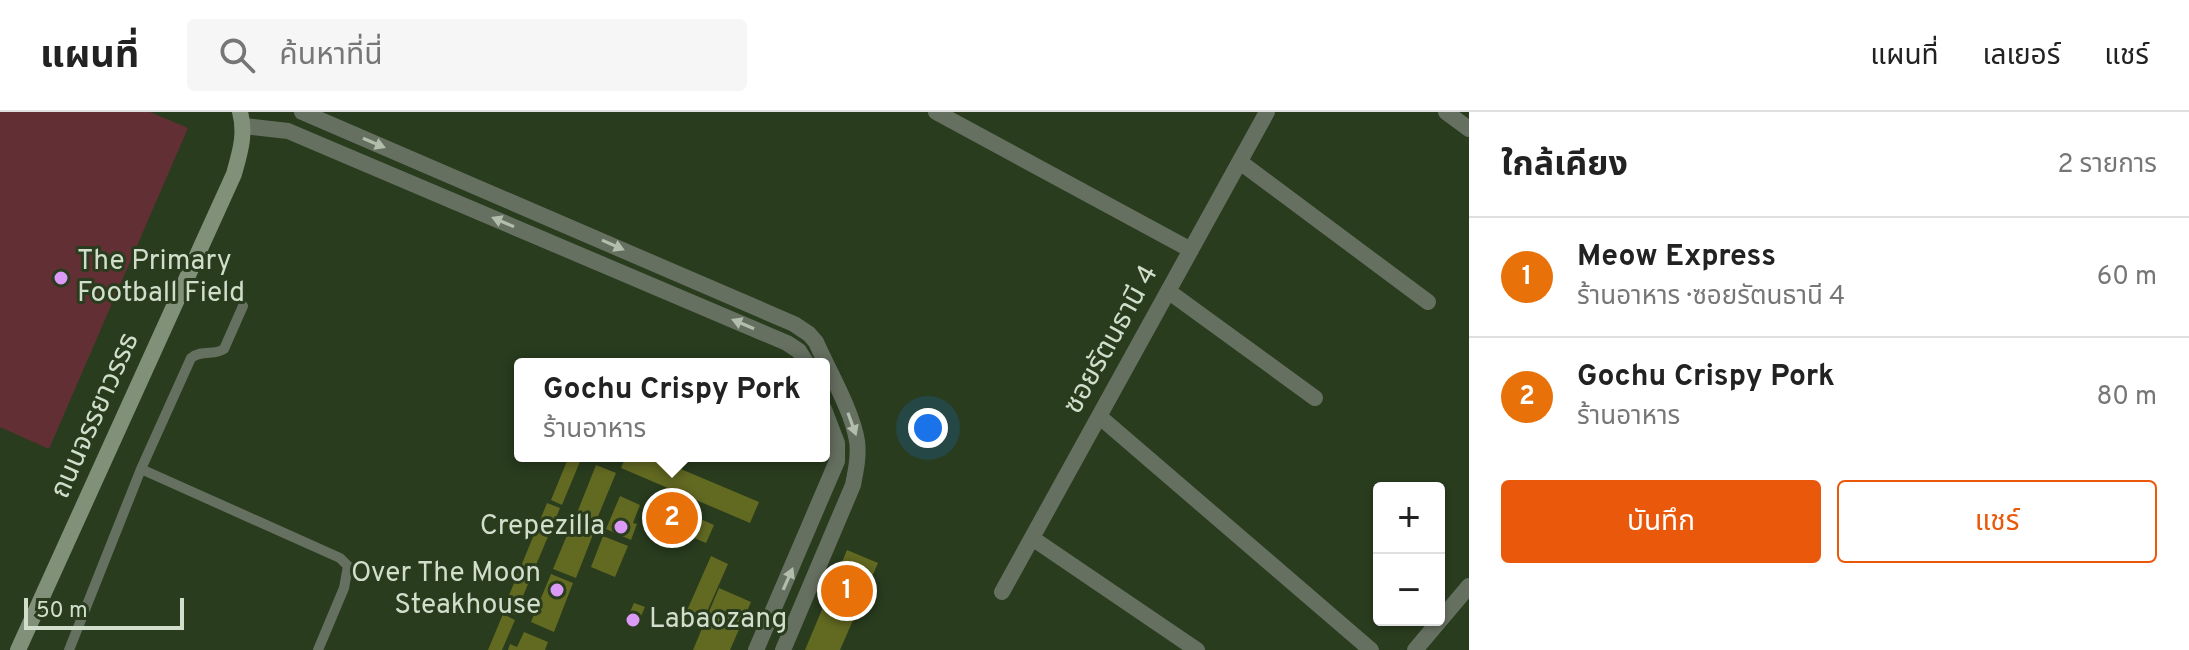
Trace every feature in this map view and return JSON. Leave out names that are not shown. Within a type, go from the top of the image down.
[{"type":"main road","name":"ถนนจรรยาวรรธ","points":[[18,650],[234,174],[242,147],[242,119]]},
{"type":"street","points":[[302,112],[794,324],[816,342],[823,358]]},
{"type":"street","points":[[936,112],[1191,250]]},
{"type":"street","name":"ซอยรัตนธานี 4","points":[[1002,592],[1267,112]]},
{"type":"street","points":[[1446,112],[1469,129]]},
{"type":"street","points":[[242,119],[288,131],[787,343],[803,358]]},
{"type":"street","points":[[1240,162],[1428,302]]},
{"type":"street","points":[[1168,291],[1315,398]]},
{"type":"street","points":[[783,650],[853,485],[858,443],[830,373]]},
{"type":"street","points":[[1100,417],[1371,650]]},
{"type":"street","points":[[756,650],[837,461],[837,443],[830,425]]},
{"type":"street","points":[[819,507],[840,518]]},
{"type":"street","points":[[1032,538],[1197,650]]},
{"type":"street","points":[[1415,650],[1468,589]]},
{"type":"lane","points":[[573,252],[581,231]]},
{"type":"lane","points":[[69,650],[141,469],[191,358],[197,353],[224,349],[243,306]]},
{"type":"lane","points":[[141,469],[340,558],[348,566],[344,588],[318,650]]},
{"type":"shaded area","name":"The Primary Football Field","points":[[0,112],[150,112],[188,128],[49,449],[0,427]]},
{"type":"building","points":[[567,462],[580,462],[562,505],[551,500]]},
{"type":"building","points":[[624,462],[664,462],[759,502],[750,523],[621,468]]},
{"type":"building","points":[[596,465],[616,473],[594,526],[575,518]]},
{"type":"building","points":[[620,496],[640,505],[631,540],[606,529]]},
{"type":"building","points":[[547,503],[560,508],[515,615],[503,610]]},
{"type":"building","points":[[667,504],[714,525],[706,543],[659,523]]},
{"type":"building","points":[[572,523],[594,532],[576,578],[553,569]]},
{"type":"building","points":[[603,536],[628,546],[615,577],[591,567]]},
{"type":"building","points":[[847,550],[878,563],[840,650],[805,650]]},
{"type":"building","points":[[711,556],[728,564],[702,623],[685,615]]},
{"type":"building","points":[[551,574],[573,583],[554,632],[531,622]]},
{"type":"building","points":[[719,588],[751,602],[730,650],[693,650]]},
{"type":"building","points":[[634,603],[645,607],[636,628],[625,623]]},
{"type":"building","points":[[503,614],[515,620],[502,650],[488,650]]},
{"type":"building","points":[[524,632],[548,642],[545,650],[508,650],[510,644],[517,647]]},
{"type":"place","name":"The Primary Football Field","points":[[61,278]]},
{"type":"place","name":"Gochu Crispy Pork","points":[[672,518]]},
{"type":"place","name":"Crepezilla","points":[[621,527]]},
{"type":"place","name":"Over The Moon Steakhouse","points":[[557,590]]},
{"type":"place","name":"Meow Express","points":[[847,591]]},
{"type":"place","name":"Labaozang","points":[[633,620]]}]
